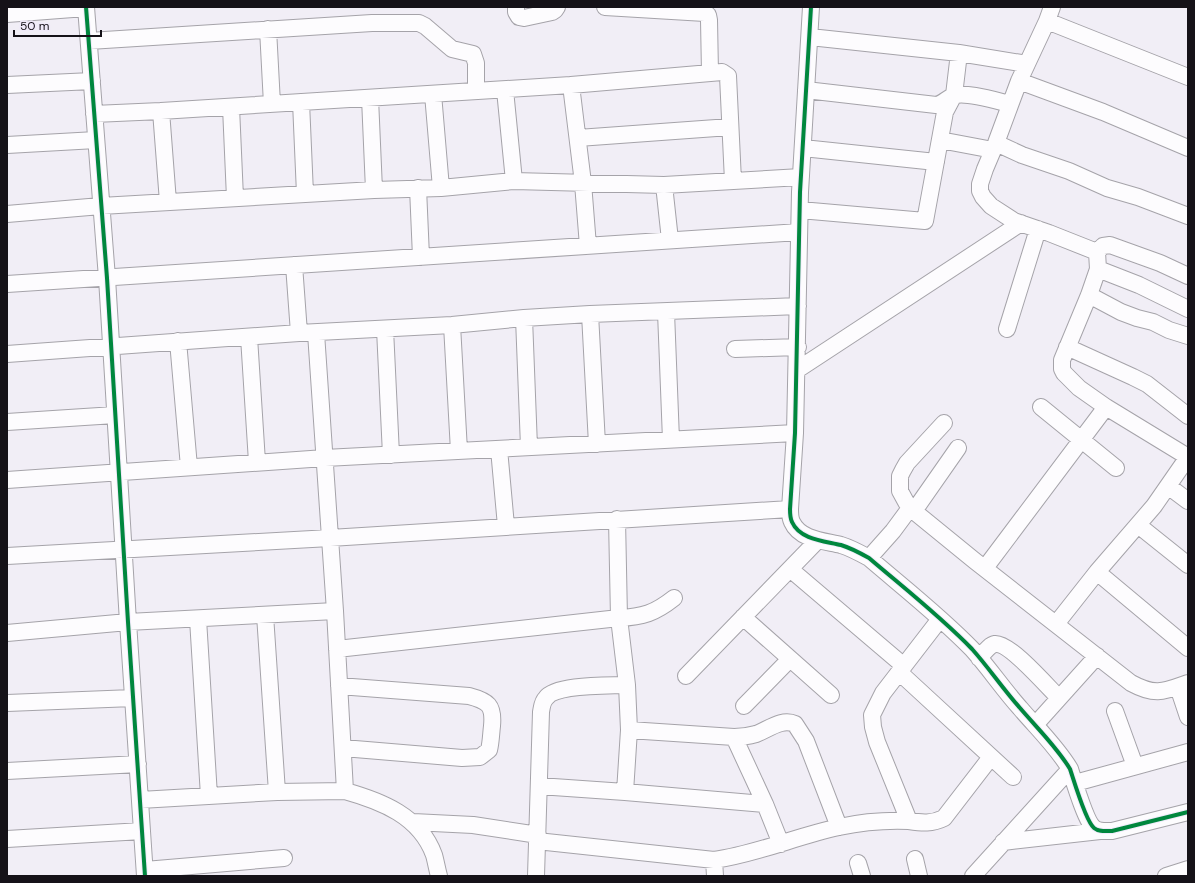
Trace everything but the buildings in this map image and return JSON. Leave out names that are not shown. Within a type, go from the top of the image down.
[{"type":"street","points":[[7,14],[86,7],[107,278],[145,873],[284,858]]},
{"type":"street","points":[[516,7],[516,12],[519,17],[524,18],[552,12],[556,10],[557,7]]},
{"type":"street","points":[[605,7],[680,9],[705,13],[708,15],[709,20],[710,73]]},
{"type":"street","points":[[812,7],[801,177],[798,346],[795,433],[790,509],[792,522],[798,530],[805,535],[857,551],[869,558],[940,618],[979,658],[1009,696],[1059,752],[1073,776],[1089,821],[1095,829],[1100,831]]},
{"type":"street","points":[[1097,252],[1014,221],[991,206],[980,191],[980,184],[985,168],[1019,81],[1050,14],[1188,76]]},
{"type":"street","points":[[89,41],[372,23],[418,23],[425,26],[452,49],[473,54],[476,62],[476,91]]},
{"type":"street","points":[[268,29],[272,104]]},
{"type":"street","points":[[810,37],[959,53],[1027,64]]},
{"type":"street","points":[[800,210],[925,221],[945,112],[954,95],[959,53]]},
{"type":"street","points":[[94,114],[161,112],[505,90],[722,72],[728,76],[733,181]]},
{"type":"street","points":[[7,85],[92,81]]},
{"type":"street","points":[[1019,81],[1103,112],[1188,148]]},
{"type":"street","points":[[571,85],[584,183],[588,246]]},
{"type":"street","points":[[505,90],[514,181]]},
{"type":"street","points":[[806,90],[936,105],[954,95],[965,94],[1010,104]]},
{"type":"street","points":[[433,94],[441,188]]},
{"type":"street","points":[[370,98],[374,190]]},
{"type":"street","points":[[301,102],[305,194]]},
{"type":"street","points":[[232,107],[235,198]]},
{"type":"street","points":[[161,112],[168,202]]},
{"type":"street","points":[[578,138],[730,127]]},
{"type":"street","points":[[7,145],[96,140]]},
{"type":"street","points":[[940,140],[994,146],[1069,171],[1108,188],[1138,197],[1188,216]]},
{"type":"street","points":[[803,148],[936,162]]},
{"type":"street","points":[[7,214],[101,206],[374,190],[441,188],[514,181],[664,186],[801,177]]},
{"type":"street","points":[[664,186],[670,240]]},
{"type":"street","points":[[418,188],[421,257]]},
{"type":"street","points":[[797,370],[1021,223]]},
{"type":"street","points":[[1007,329],[1038,229]]},
{"type":"street","points":[[7,284],[799,232]]},
{"type":"street","points":[[1056,624],[1097,572],[1138,525],[1188,457],[1106,407],[1079,388],[1064,373],[1061,365],[1098,269],[1097,252],[1103,246],[1110,245],[1160,263],[1188,276]]},
{"type":"street","points":[[294,265],[299,333]]},
{"type":"street","points":[[1098,269],[1188,308]]},
{"type":"street","points":[[1089,295],[1121,312],[1153,322],[1169,330],[1188,336]]},
{"type":"street","points":[[7,354],[299,333],[452,325],[524,318],[798,306]]},
{"type":"street","points":[[666,312],[671,440]]},
{"type":"street","points":[[590,314],[597,444]]},
{"type":"street","points":[[524,318],[529,447]]},
{"type":"street","points":[[452,325],[459,451]]},
{"type":"street","points":[[385,329],[391,455]]},
{"type":"street","points":[[316,333],[340,686],[345,791]]},
{"type":"street","points":[[249,337],[257,462]]},
{"type":"street","points":[[178,341],[189,467]]},
{"type":"street","points":[[735,349],[798,346]]},
{"type":"street","points":[[1067,347],[1147,384],[1188,416]]},
{"type":"street","points":[[1041,406],[1080,440],[1116,468]]},
{"type":"street","points":[[984,568],[1106,407]]},
{"type":"street","points":[[7,422],[115,415]]},
{"type":"street","points":[[944,423],[907,463],[900,476],[900,491],[912,509],[984,568],[1131,682],[1143,689],[1159,692],[1183,685],[1188,717]]},
{"type":"street","points":[[7,480],[257,462],[795,433]]},
{"type":"street","points":[[869,558],[912,509],[958,448]]},
{"type":"street","points":[[499,449],[506,526]]},
{"type":"street","points":[[1168,486],[1188,501]]},
{"type":"street","points":[[7,556],[124,548],[330,538],[790,509]]},
{"type":"street","points":[[617,519],[619,618],[627,685],[629,730],[625,792]]},
{"type":"street","points":[[1138,525],[1188,565]]},
{"type":"street","points":[[686,676],[818,540]]},
{"type":"street","points":[[790,569],[901,669],[1013,777]]},
{"type":"street","points":[[1097,572],[1188,648]]},
{"type":"street","points":[[337,649],[645,615],[664,606],[674,598]]},
{"type":"street","points":[[7,633],[128,622],[335,611]]},
{"type":"street","points":[[265,615],[277,792]]},
{"type":"street","points":[[198,618],[209,796]]},
{"type":"street","points":[[743,618],[831,695]]},
{"type":"street","points":[[909,821],[877,742],[872,727],[872,715],[877,703],[940,618]]},
{"type":"street","points":[[979,658],[990,646],[994,644],[1006,647],[1059,698]]},
{"type":"street","points":[[1035,725],[1097,656]]},
{"type":"street","points":[[744,706],[790,659]]},
{"type":"street","points":[[536,876],[541,712],[543,702],[551,693],[558,690],[627,685]]},
{"type":"street","points":[[340,686],[469,696],[487,703],[491,707],[494,714],[489,750],[480,757],[462,758],[343,748]]},
{"type":"street","points":[[7,703],[133,698]]},
{"type":"street","points":[[1115,711],[1135,766]]},
{"type":"street","points":[[629,730],[734,737],[757,734],[786,721],[795,724],[806,741],[839,827]]},
{"type":"street","points":[[734,737],[765,804],[781,844]]},
{"type":"street","points":[[973,876],[1003,842],[1073,776],[1135,766],[1188,752]]},
{"type":"street","points":[[413,822],[473,825],[537,838],[715,868],[739,856],[839,827],[867,822],[936,822],[944,818],[991,757]]},
{"type":"street","points":[[7,772],[138,764]]},
{"type":"street","points":[[539,786],[765,804]]},
{"type":"street","points":[[140,800],[277,792],[345,791],[366,796],[386,805],[413,822],[434,854],[439,876]]},
{"type":"street","points":[[1003,842],[1100,831],[1112,831],[1188,812]]},
{"type":"street","points":[[7,839],[142,831]]},
{"type":"street","points":[[915,859],[919,876]]},
{"type":"street","points":[[1166,876],[1188,869]]},
{"type":"cycle path","points":[[86,7],[107,278],[145,876]]},
{"type":"cycle path","points":[[811,7],[800,192],[795,433],[790,509],[790,517],[792,522],[801,533],[807,536],[821,541],[845,546],[869,558],[935,614],[972,649],[1065,761],[1070,769],[1087,818],[1094,828],[1100,831],[1112,831],[1188,812]]}]
